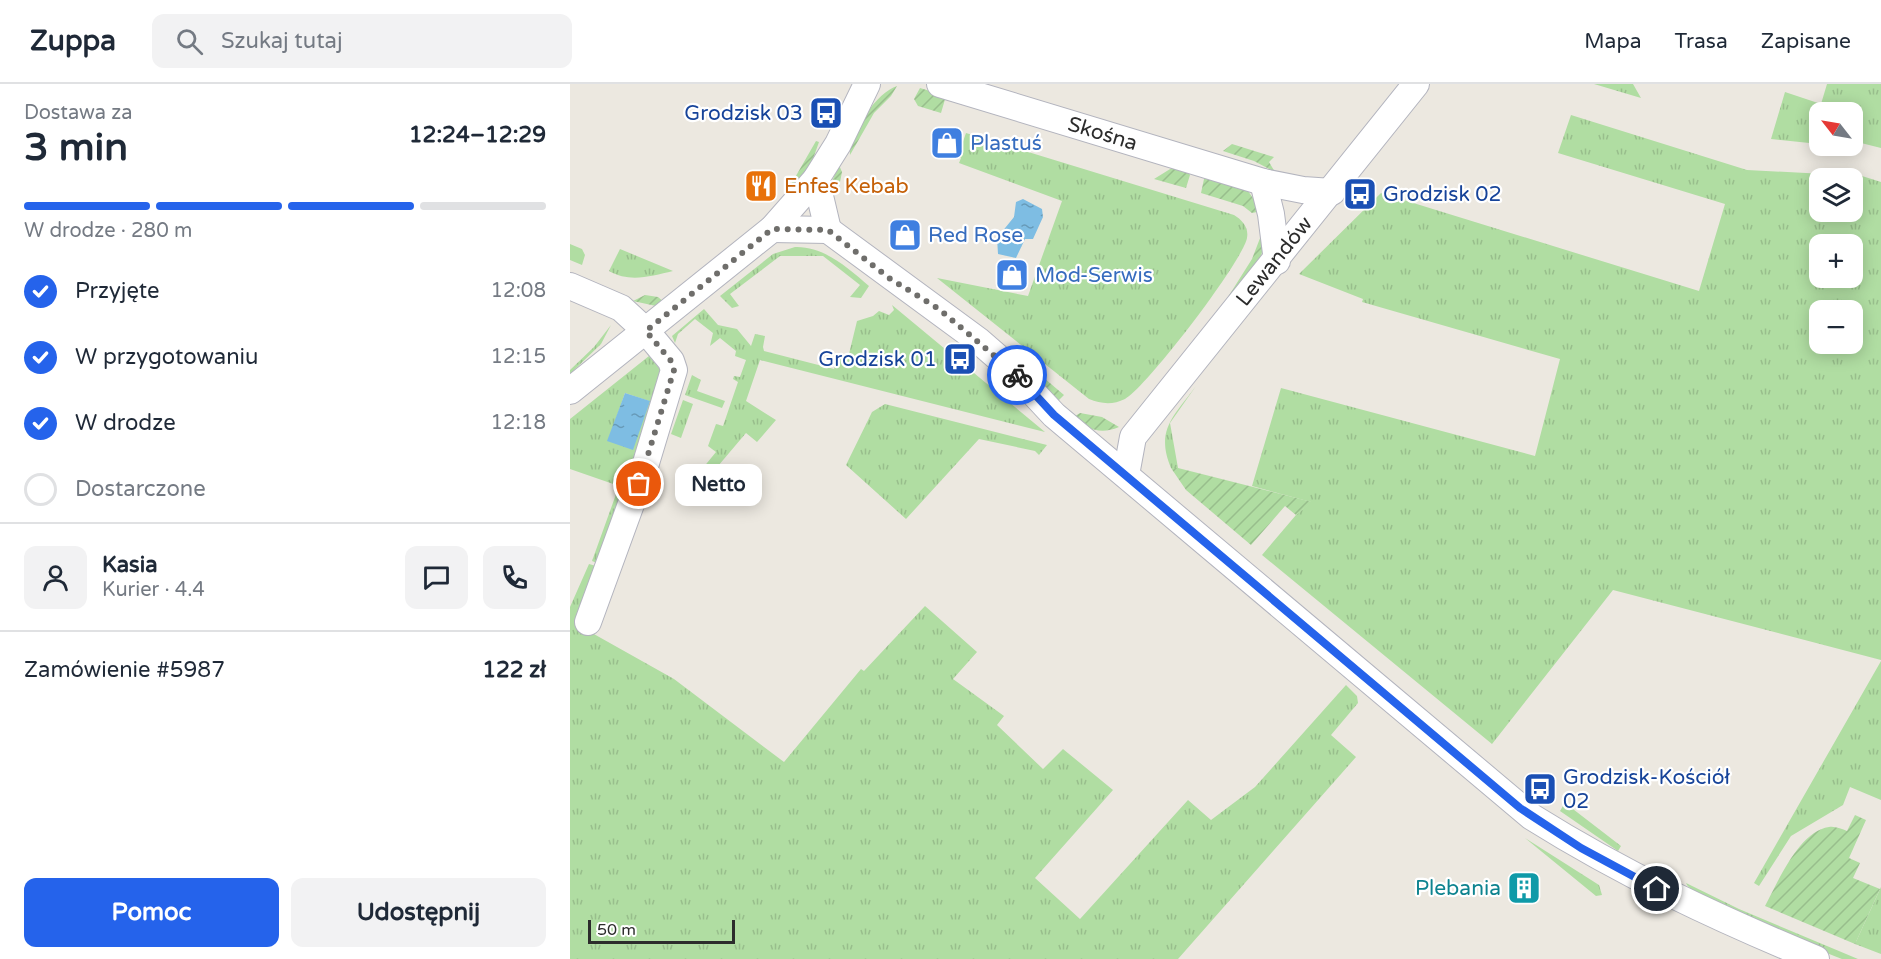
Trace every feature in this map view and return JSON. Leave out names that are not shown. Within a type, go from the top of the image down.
[{"type":"street","points":[[570,391],[772,229],[816,179],[838,144],[867,84]]},
{"type":"street","name":"Skośna","points":[[940,84],[1263,182],[1303,190],[1332,192]]},
{"type":"street","name":"Lewandów","points":[[1126,475],[1133,437],[1277,261],[1416,84]]},
{"type":"street","points":[[816,179],[828,230]]},
{"type":"street","points":[[1263,182],[1271,214],[1277,261]]},
{"type":"street","points":[[772,229],[828,230],[889,278],[939,309],[1011,369],[1054,415],[1532,817],[1581,848],[1657,889],[1816,959]]},
{"type":"street","points":[[570,286],[621,308],[646,331],[671,361],[673,381],[588,622]]},
{"type":"street","points":[[1079,436],[1133,437]]},
{"type":"green space","points":[[1594,84],[1633,84],[1641,98]]},
{"type":"green space","points":[[1827,84],[1881,84],[1881,148],[1863,144],[1863,102],[1822,102]]},
{"type":"green space","points":[[897,86],[891,96],[874,113],[850,155],[854,136],[865,115],[881,96]]},
{"type":"green space","points":[[920,88],[946,96],[941,113],[918,106],[914,99]]},
{"type":"green space","points":[[1785,92],[1815,102],[1809,102],[1809,143],[1771,139]]},
{"type":"green space","points":[[1571,115],[1747,170],[1809,173],[1809,222],[1863,222],[1863,176],[1881,182],[1881,660],[1613,590],[1492,744],[1262,555],[1296,515],[1311,502],[1252,486],[1281,388],[1535,456],[1560,359],[1362,302],[1363,299],[1299,274],[1381,193],[1699,291],[1725,204],[1558,153]]},
{"type":"green space","points":[[966,133],[1234,215],[1244,224],[1247,238],[1212,296],[1172,349],[1136,390],[1125,399],[1107,403],[1089,399],[937,278],[1028,296],[1062,201],[959,163],[961,158],[958,156]]},
{"type":"green space","points":[[816,141],[819,142],[808,173],[792,192],[789,188]]},
{"type":"green space","points":[[1232,144],[1274,157],[1269,162],[1275,172],[1254,161],[1223,151]]},
{"type":"green space","points":[[839,165],[842,172],[838,192],[830,197],[830,186]]},
{"type":"green space","points":[[1175,166],[1187,169],[1190,175],[1186,188],[1154,179]]},
{"type":"green space","points":[[1210,176],[1248,191],[1262,211],[1252,213],[1243,206],[1201,193],[1204,179]]},
{"type":"green space","points":[[1262,233],[1262,251],[1256,267],[1234,296],[1228,297],[1252,259]]},
{"type":"green space","points":[[570,244],[582,249],[585,255],[582,265],[570,260]]},
{"type":"green space","points":[[795,247],[826,254],[844,265],[869,286],[861,298],[850,297],[860,285],[823,256],[780,256],[730,294],[739,306],[732,308],[720,296],[773,254]]},
{"type":"green space","points":[[620,249],[673,271],[633,278],[617,275],[609,271]]},
{"type":"green space","points":[[645,295],[658,297],[665,303],[656,306],[633,301]]},
{"type":"green space","points":[[892,305],[1045,432],[760,360],[746,401],[776,420],[757,442],[746,433],[696,492],[680,478],[689,466],[698,474],[716,452],[708,446],[716,424],[723,426],[738,382],[733,379],[734,376],[740,377],[746,360],[735,356],[736,351],[720,338],[710,346],[713,333],[695,319],[678,334],[675,343],[672,336],[704,309],[718,325],[737,329],[751,346],[755,334],[765,336],[764,351],[834,369],[838,356],[848,358],[857,321],[873,316],[879,311],[889,315],[894,310]]},
{"type":"green space","points":[[611,325],[601,344],[570,374],[570,370],[594,347]]},
{"type":"green space","points":[[649,356],[664,374],[597,563],[592,561],[619,486],[570,469],[570,419]],"holes":[[[625,393],[649,401],[608,441]]]},
{"type":"green space","points":[[1024,361],[1064,395],[1056,403],[1024,368]]},
{"type":"green space","points":[[692,375],[701,380],[697,391],[725,401],[722,408],[685,395]]},
{"type":"green space","points":[[1196,386],[1170,423],[1178,468],[1171,468],[1165,443],[1166,433],[1169,424],[1174,415]]},
{"type":"green space","points":[[683,400],[693,404],[681,438],[671,434]]},
{"type":"green space","points":[[885,404],[1047,445],[1039,455],[1035,451],[979,439],[906,519],[846,465],[872,412]]},
{"type":"green space","points":[[1080,413],[1102,417],[1119,427],[1106,431],[1089,428],[1072,418]]},
{"type":"green space","points":[[1171,468],[1312,502],[1296,515],[1285,506],[1251,545],[1186,490]]},
{"type":"green space","points":[[589,564],[596,566],[576,624],[674,679],[784,762],[861,669],[864,671],[925,606],[977,652],[953,679],[1004,716],[997,725],[1043,769],[1063,749],[1113,790],[1035,878],[1080,919],[1188,800],[1211,820],[1255,787],[1346,685],[1357,696],[1358,703],[1331,735],[1356,757],[1178,959],[570,959],[570,607]]},
{"type":"green space","points":[[1881,661],[1881,800],[1850,787],[1843,805],[1791,836],[1759,886],[1754,883]]},
{"type":"green space","points":[[1563,806],[1569,806],[1621,846],[1618,851],[1560,811]]},
{"type":"green space","points":[[1855,815],[1866,820],[1849,858],[1860,863],[1853,878],[1880,889],[1855,944],[1765,906],[1799,847],[1818,831],[1829,827],[1847,831]]},
{"type":"green space","points":[[1525,838],[1599,885],[1602,895],[1596,896]]},
{"type":"green space","points":[[1686,883],[1739,909],[1858,959],[1842,959],[1757,924],[1710,901],[1693,891]]},
{"type":"green space","points":[[1881,887],[1881,954],[1855,944]]},
{"type":"water","points":[[1023,199],[1042,209],[1043,217],[1033,239],[1025,239],[1016,258],[998,254],[997,238],[1014,217],[1016,202]]},
{"type":"water","points":[[625,393],[650,401],[633,450],[607,441]]},
{"type":"way so far","points":[[639,484],[673,381],[674,370],[671,361],[646,331],[772,229],[828,230],[889,278],[939,309],[1017,375]]},
{"type":"place","name":"Grodzisk 03","points":[[826,113]]},
{"type":"place","name":"Plastuś","points":[[947,143]]},
{"type":"place","name":"Enfes Kebab","points":[[761,186]]},
{"type":"place","name":"Grodzisk 02","points":[[1360,194]]},
{"type":"place","name":"Red Rose","points":[[905,235]]},
{"type":"place","name":"Mod-Serwis","points":[[1012,275]]},
{"type":"place","name":"Grodzisk 01","points":[[960,359]]},
{"type":"place","name":"Netto","points":[[639,484]]},
{"type":"place","name":"Grodzisk-Kościół 02","points":[[1540,789]]},
{"type":"place","name":"Plebania","points":[[1524,888]]},
{"type":"route","points":[[1017,375],[1054,415],[1520,808],[1581,848],[1657,889]]}]
